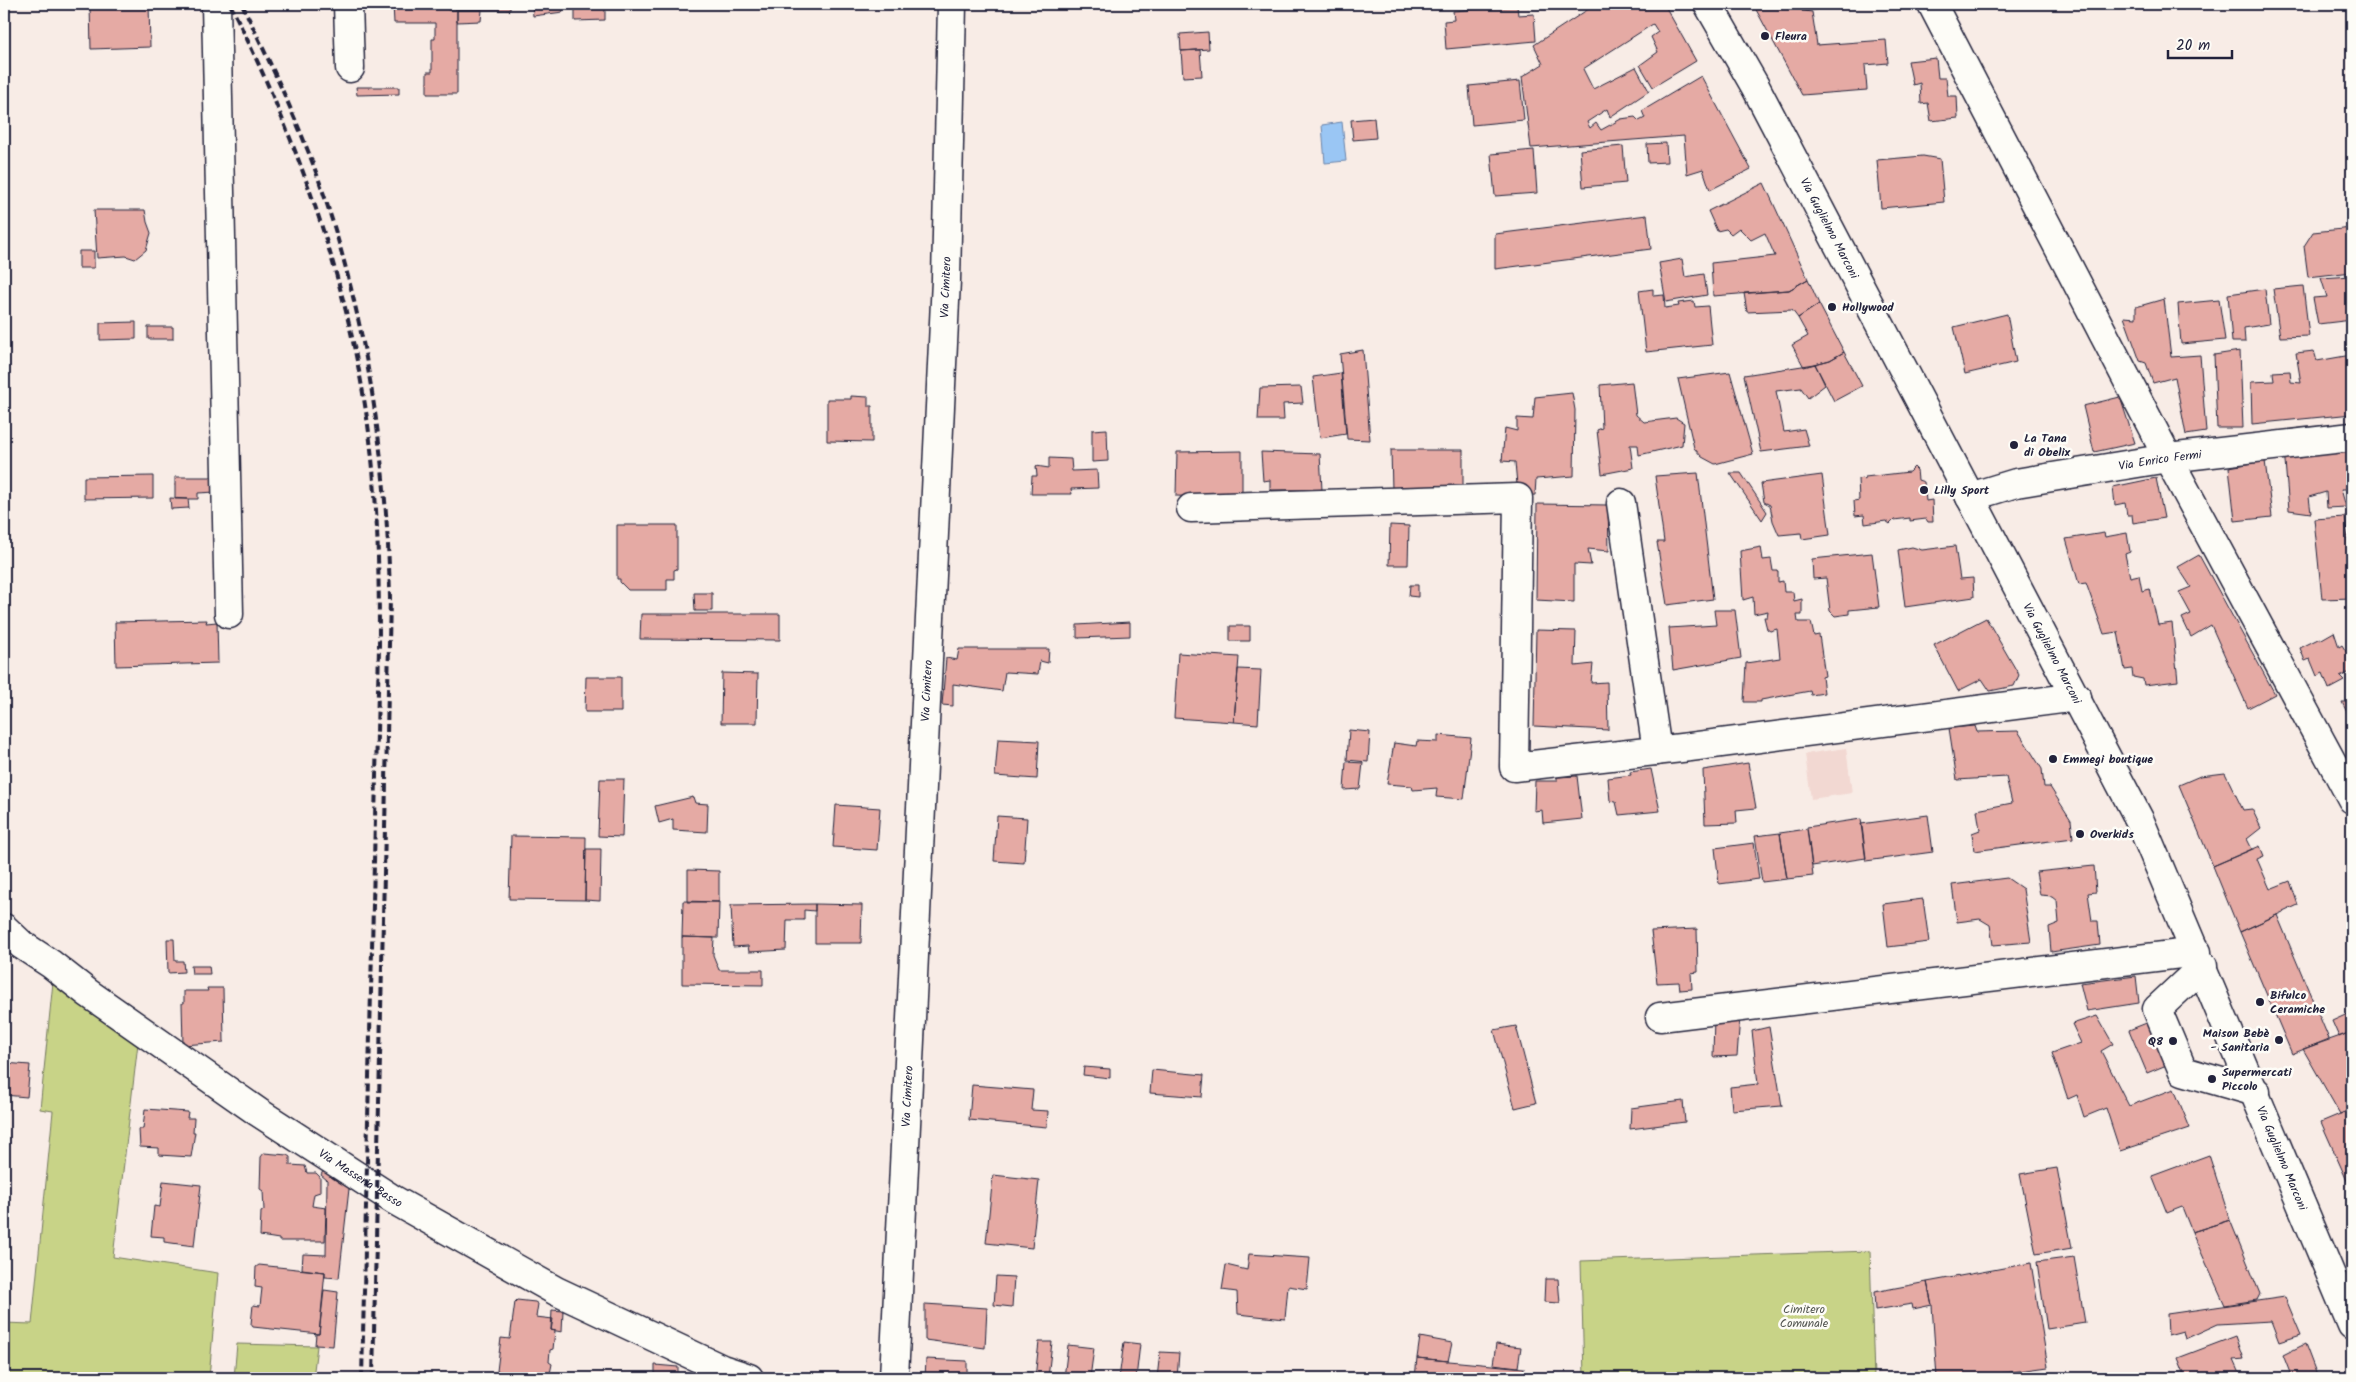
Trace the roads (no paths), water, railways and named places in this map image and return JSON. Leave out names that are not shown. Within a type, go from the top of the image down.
[{"type":"street","points":[[216,4],[229,614]]},
{"type":"street","points":[[348,4],[350,68]]},
{"type":"street","name":"Via Cimitero","points":[[894,1378],[946,280],[952,4]]},
{"type":"street","name":"Via Guglielmo Marconi","points":[[1708,4],[1755,86],[2077,697],[2140,821],[2256,1092],[2352,1325]]},
{"type":"street","points":[[1932,4],[2168,458],[2352,799]]},
{"type":"street","name":"Via Enrico Fermi","points":[[1970,497],[2016,483],[2168,458],[2352,437]]},
{"type":"street","points":[[1191,508],[1518,498],[1514,766],[1657,751],[2077,697]]},
{"type":"street","points":[[1621,504],[1657,751]]},
{"type":"street","name":"Via Masseria Basso","points":[[4,928],[22,945],[52,964],[88,993],[258,1112],[394,1200],[556,1290],[722,1369],[749,1378]]},
{"type":"street","points":[[1660,1017],[2200,959]]},
{"type":"street","points":[[2200,959],[2158,1009],[2183,1071],[2256,1092]]},
{"type":"water","points":[[1342,122],[1346,161],[1325,163],[1322,125]]},
{"type":"railway","points":[[230,4],[254,54],[297,156],[333,261],[359,370],[374,480],[379,591],[379,647],[362,1378]]},
{"type":"railway","points":[[242,4],[307,148],[340,247],[364,346],[385,496],[390,598],[373,1378]]},
{"type":"place","name":"Fleura","points":[[1765,36]]},
{"type":"place","name":"Hollywood","points":[[1832,307]]},
{"type":"place","name":"La Tana di Obelix","points":[[2014,445]]},
{"type":"place","name":"Lilly Sport","points":[[1924,490]]},
{"type":"place","name":"Emmegi boutique","points":[[2053,759]]},
{"type":"place","name":"Overkids","points":[[2080,834]]},
{"type":"place","name":"Bifulco Ceramiche","points":[[2260,1002]]},
{"type":"place","name":"Maison Bebè - Sanitaria","points":[[2279,1040]]},
{"type":"place","name":"Q8","points":[[2173,1041]]},
{"type":"place","name":"Supermercati Piccolo","points":[[2212,1079]]},
{"type":"park label","name":"Cimitero Comunale","points":[[1804,1316]]}]
